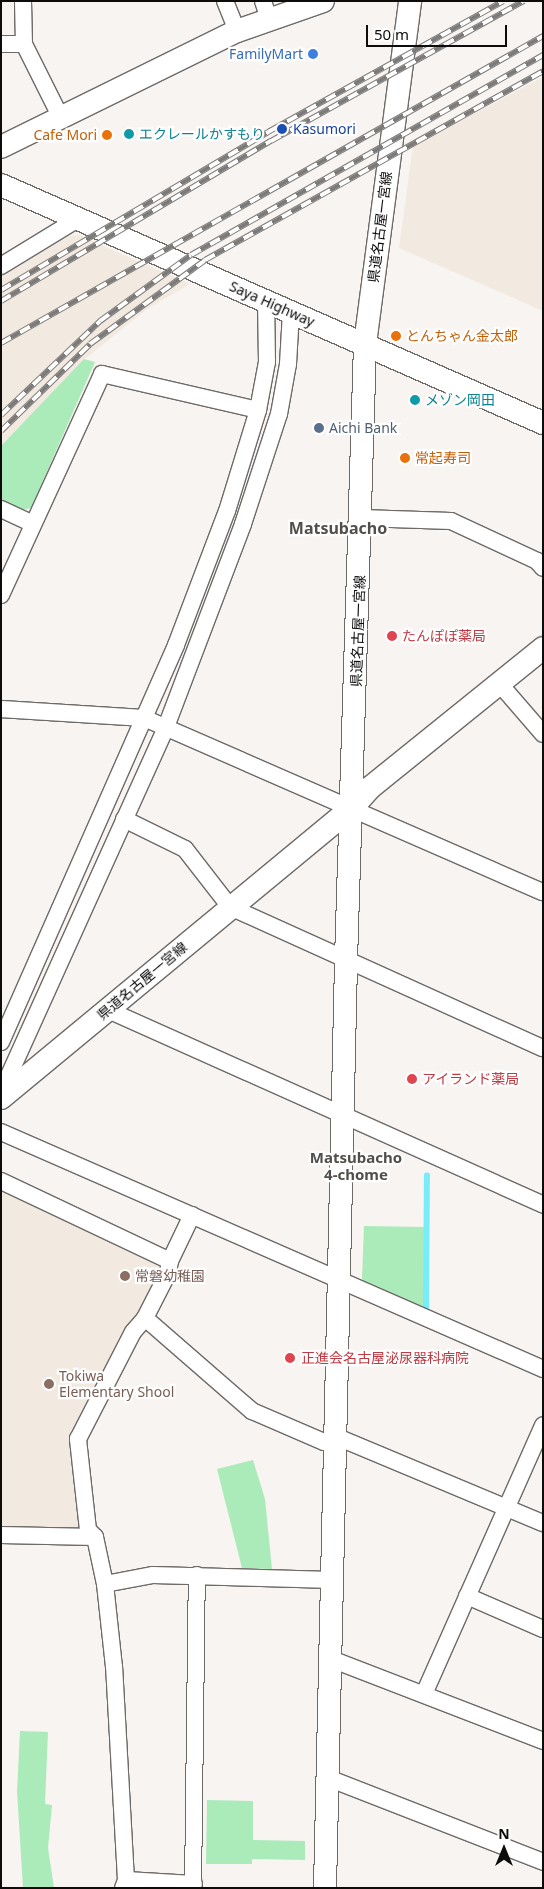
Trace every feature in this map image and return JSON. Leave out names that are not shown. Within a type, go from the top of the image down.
[{"type":"street","points":[[23,1],[24,44],[61,118]]},
{"type":"street","points":[[225,1],[237,31]]},
{"type":"street","points":[[1,147],[237,31],[266,11],[324,1]]},
{"type":"street","name":"県道名古屋一宮線","points":[[1,1098],[230,906],[352,808],[365,344],[410,1]]},
{"type":"street","points":[[1,44],[24,44]]},
{"type":"street","name":"Saya Highway","points":[[1,185],[543,423]]},
{"type":"street","points":[[1,266],[78,219]]},
{"type":"street","points":[[1,1042],[176,645],[227,511],[258,410],[267,362],[266,301]]},
{"type":"street","points":[[1,1093],[166,727],[269,452],[288,364],[291,312]]},
{"type":"street","points":[[1,595],[102,374],[258,410]]},
{"type":"street","points":[[1,508],[33,524]]},
{"type":"street","points":[[361,518],[451,522],[537,561],[543,568]]},
{"type":"street","points":[[326,1888],[345,1115],[346,960],[352,808],[370,787],[543,648]]},
{"type":"street","points":[[499,683],[543,734]]},
{"type":"street","points":[[1,709],[144,718],[543,892]]},
{"type":"street","points":[[124,819],[185,849],[230,906],[543,1048]]},
{"type":"street","points":[[108,1010],[543,1204]]},
{"type":"street","points":[[1,1132],[543,1369]]},
{"type":"street","points":[[1,1181],[170,1261]]},
{"type":"street","points":[[192,1215],[170,1261],[168,1273],[145,1318],[132,1332],[79,1432],[88,1530],[95,1537],[105,1584],[114,1667],[125,1884],[193,1886],[197,1575]]},
{"type":"street","points":[[145,1318],[252,1411],[324,1442],[337,1437],[543,1523]]},
{"type":"street","points":[[424,1694],[543,1425]]},
{"type":"street","points":[[1,1535],[95,1537]]},
{"type":"street","points":[[105,1584],[153,1575],[333,1580]]},
{"type":"street","points":[[467,1596],[543,1629]]},
{"type":"street","points":[[331,1659],[543,1741]]},
{"type":"street","points":[[328,1778],[543,1862]]},
{"type":"shaded area","points":[[543,77],[543,311],[399,248],[413,146]]},
{"type":"shaded area","points":[[79,235],[190,284],[147,309],[85,359],[1,446],[1,277],[69,236]]},
{"type":"shaded area","name":"Tokiwa Elementary Shool","points":[[1,1186],[164,1264],[165,1271],[75,1429],[82,1524],[78,1531],[1,1529]]},
{"type":"green space","points":[[84,359],[95,362],[31,508],[20,510],[1,501],[1,446]]},
{"type":"green space","points":[[364,1226],[427,1227],[426,1308],[368,1286],[362,1279]]},
{"type":"green space","points":[[253,1460],[265,1499],[272,1569],[242,1568],[217,1469]]},
{"type":"green space","points":[[20,1731],[48,1732],[45,1804],[52,1805],[48,1848],[54,1888],[23,1888],[17,1791]]},
{"type":"green space","points":[[207,1800],[253,1801],[253,1840],[305,1841],[305,1860],[252,1859],[252,1864],[206,1864]]},
{"type":"waterway","points":[[426,1308],[427,1176]]},
{"type":"railway","points":[[1,290],[268,132],[503,1]]},
{"type":"railway","points":[[1,301],[271,141],[524,1]]},
{"type":"railway","points":[[1,343],[543,36]]},
{"type":"railway","points":[[1,415],[100,321],[191,255],[543,55]]},
{"type":"railway","points":[[1,431],[90,344],[205,260],[543,71]]},
{"type":"place","name":"FamilyMart","points":[[313,54]]},
{"type":"place","name":"Kasumori","points":[[282,129]]},
{"type":"place","name":"エクレールかすもり","points":[[129,134]]},
{"type":"place","name":"Cafe Mori","points":[[107,135]]},
{"type":"place","name":"とんちゃん金太郎","points":[[396,336]]},
{"type":"place","name":"メゾン岡田","points":[[415,400]]},
{"type":"place","name":"Aichi Bank","points":[[319,428]]},
{"type":"place","name":"常起寿司","points":[[405,458]]},
{"type":"place","name":"たんぽぽ薬局","points":[[392,636]]},
{"type":"place","name":"アイランド薬局","points":[[412,1079]]},
{"type":"place","name":"常磐幼稚園","points":[[125,1276]]},
{"type":"place","name":"正進会名古屋泌尿器科病院","points":[[290,1358]]},
{"type":"place","name":"Tokiwa Elementary Shool","points":[[49,1384]]},
{"type":"district","name":"Matsubacho","points":[[338,528]]},
{"type":"district","name":"Matsubacho 4-chome","points":[[356,1166]]}]
